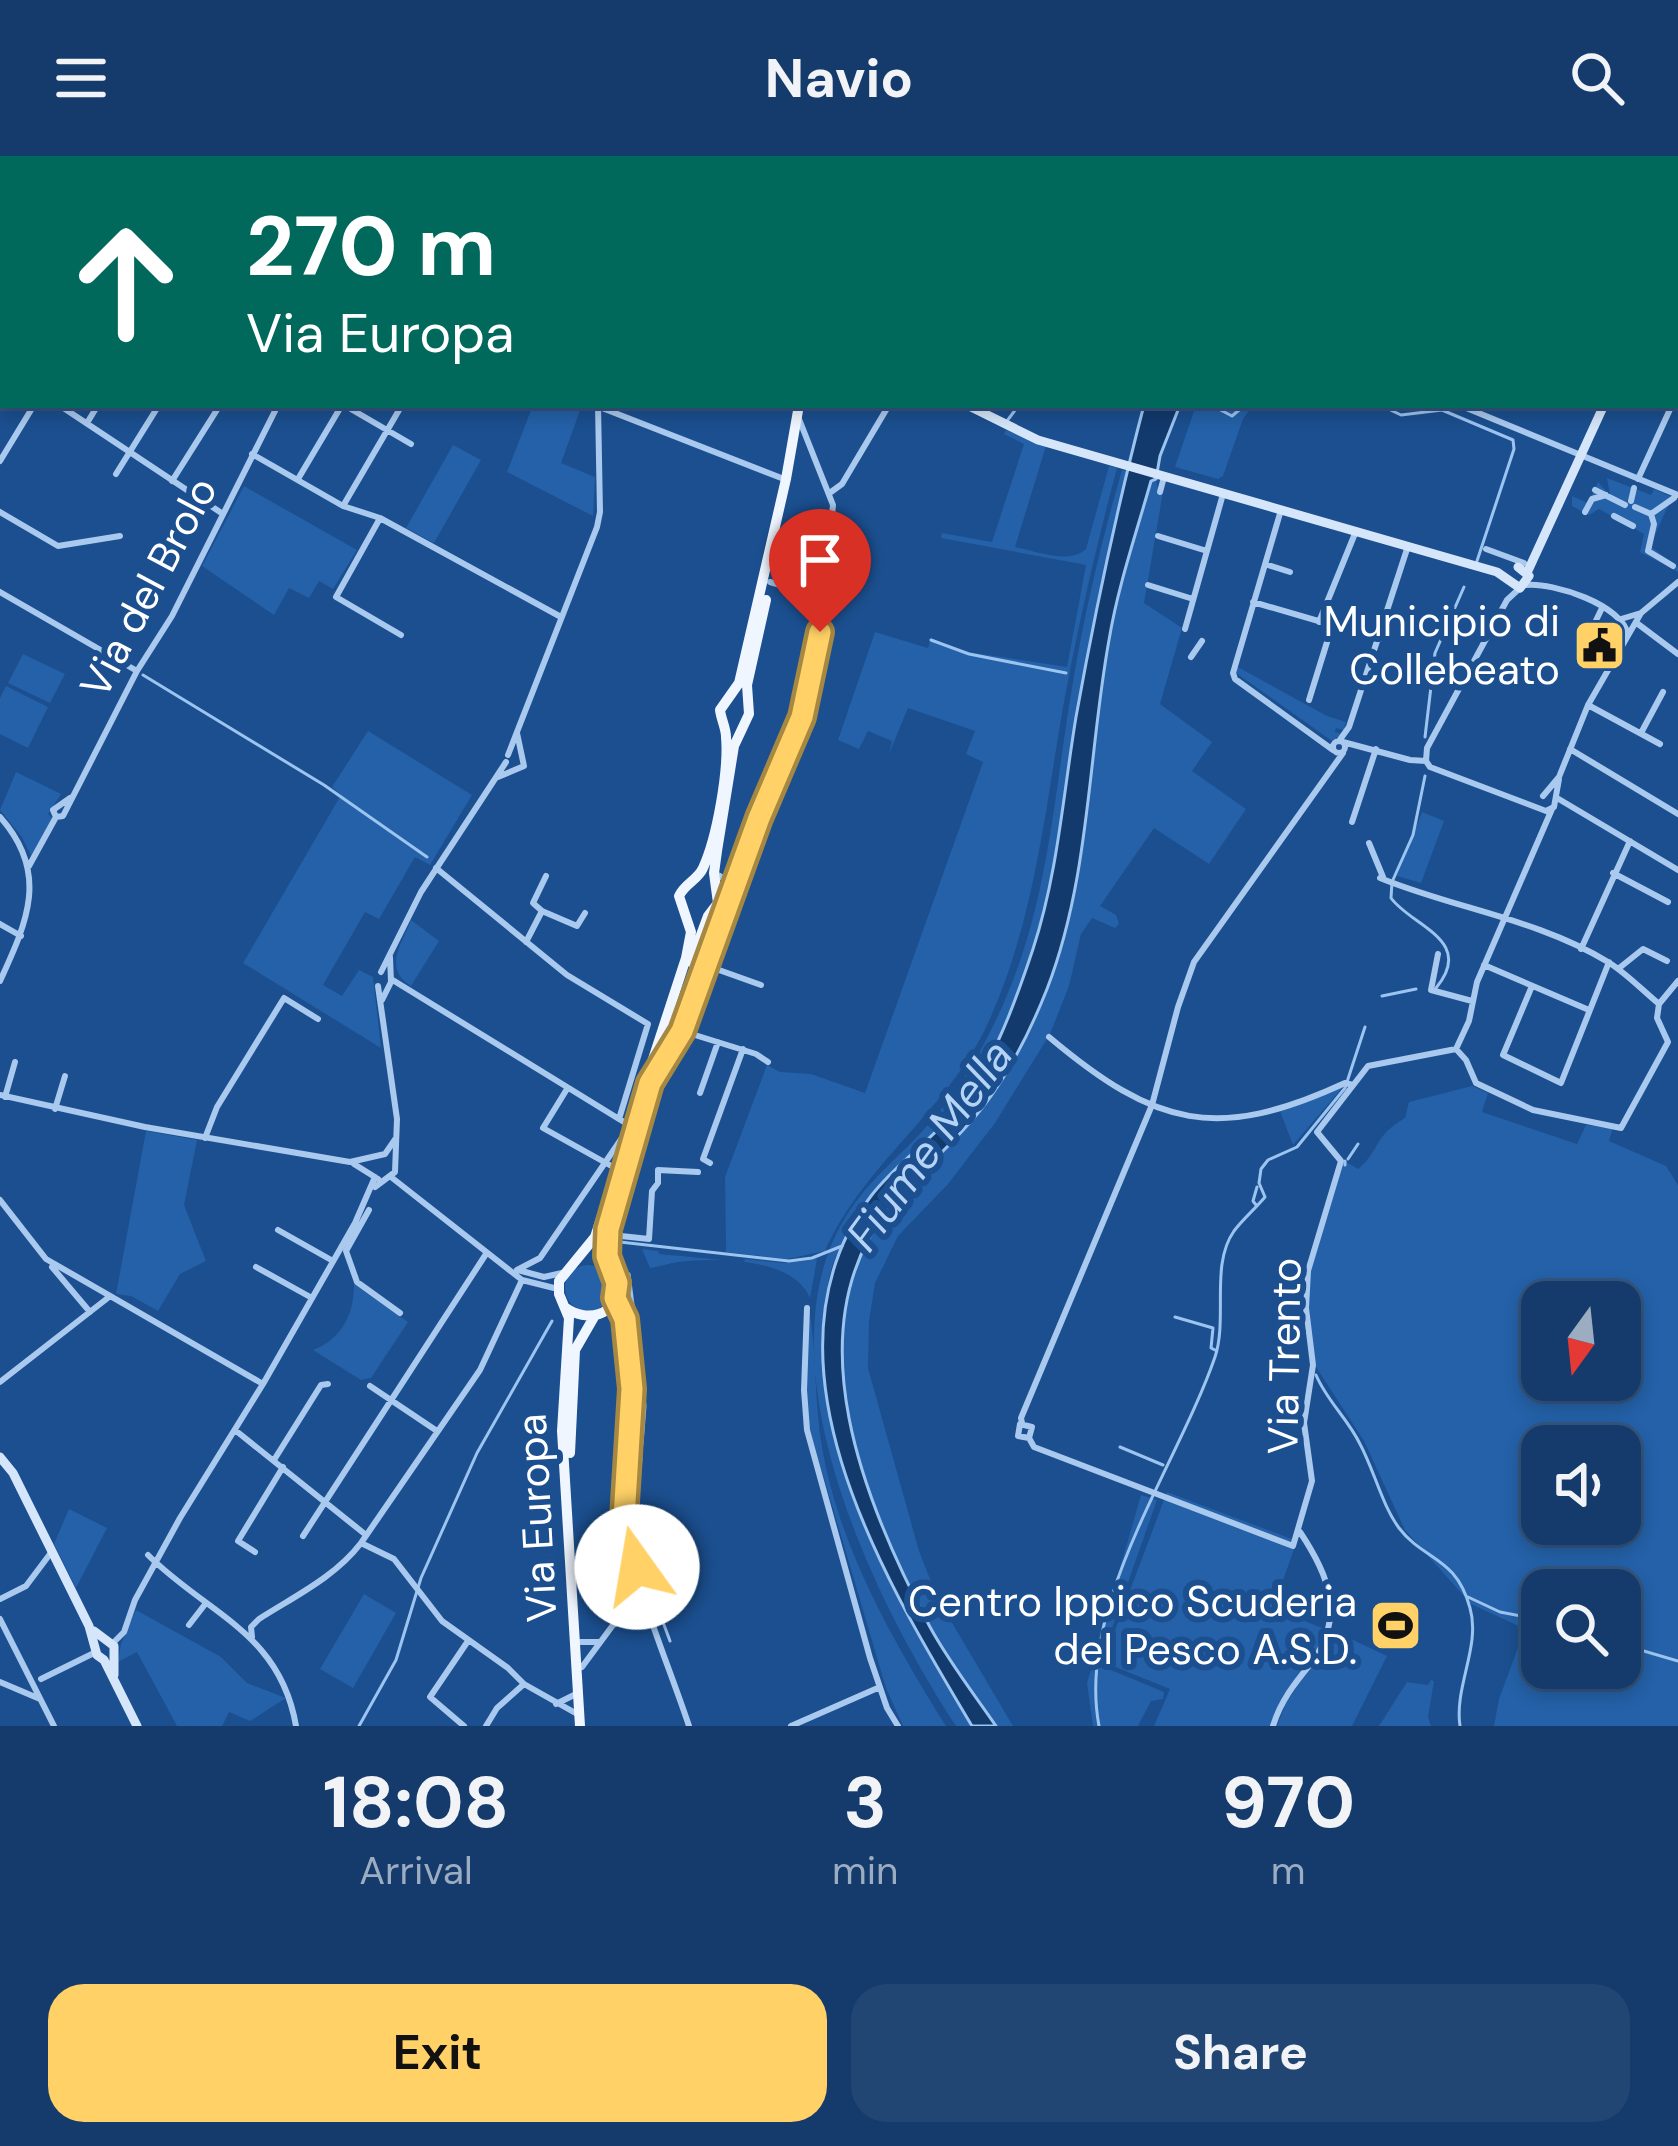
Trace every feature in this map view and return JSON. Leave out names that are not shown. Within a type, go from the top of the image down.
[{"type":"main road","points":[[615,1298],[617,1283],[606,1244],[611,1217],[650,1083],[721,894],[714,874],[734,746],[749,713],[747,685],[770,582],[798,410]]},
{"type":"main road","points":[[558,1289],[562,1273],[596,1237],[610,1164],[686,958],[691,932],[679,899],[703,871],[726,750],[727,732],[720,710],[739,683],[786,484]]},
{"type":"main road","points":[[726,699],[740,698],[747,704]]},
{"type":"main road","points":[[722,720],[730,726],[745,723]]},
{"type":"main road","points":[[689,882],[702,880],[721,894]]},
{"type":"main road","points":[[688,916],[714,916]]},
{"type":"main road","points":[[578,1260],[596,1259],[610,1268]]},
{"type":"main road","name":"Via Europa","points":[[558,1289],[569,1329],[562,1431],[582,1722]]},
{"type":"main road","name":"Via Europa","points":[[582,1722],[570,1407],[581,1332],[615,1298]]},
{"type":"main road","points":[[566,1308],[579,1316],[598,1315]]},
{"type":"street","points":[[0,461],[32,408]]},
{"type":"street","points":[[64,408],[223,514]]},
{"type":"street","points":[[87,423],[96,408]]},
{"type":"street","points":[[116,475],[157,408]]},
{"type":"street","points":[[172,481],[218,408]]},
{"type":"street","name":"Via del Brolo","points":[[27,869],[56,817],[53,811],[70,798],[137,670],[172,616],[276,408]]},
{"type":"street","points":[[298,480],[341,408]]},
{"type":"street","points":[[348,408],[411,444]]},
{"type":"street","points":[[343,506],[400,408]]},
{"type":"street","points":[[508,763],[516,729],[600,512],[598,408]]},
{"type":"street","points":[[603,408],[786,484]]},
{"type":"street","points":[[832,492],[842,484],[888,408]]},
{"type":"street","points":[[973,408],[1038,440],[1519,575]]},
{"type":"street","points":[[1466,408],[1636,484],[1676,496]]},
{"type":"street","points":[[1603,408],[1534,552],[1427,748],[1426,761],[1430,767],[1522,801],[1570,806],[1678,869]]},
{"type":"street","points":[[1613,516],[1629,524],[1636,484],[1671,408]]},
{"type":"street","points":[[721,894],[737,878],[806,705],[825,598],[834,518],[832,492],[798,410]]},
{"type":"street","points":[[252,454],[343,506],[380,518],[561,616]]},
{"type":"street","points":[[1160,492],[1161,476]]},
{"type":"street","points":[[1595,490],[1651,514]]},
{"type":"street","points":[[1185,629],[1223,494]]},
{"type":"street","points":[[1585,512],[1592,499],[1606,495]]},
{"type":"street","points":[[1651,514],[1676,496]]},
{"type":"street","points":[[1281,510],[1233,664],[1235,679],[1322,740],[1426,761]]},
{"type":"street","points":[[0,512],[58,545],[120,536]]},
{"type":"street","points":[[1651,514],[1654,524],[1648,551],[1673,566]]},
{"type":"street","points":[[380,518],[337,597],[401,635]]},
{"type":"street","points":[[1319,622],[1356,531]]},
{"type":"street","points":[[1158,536],[1207,551]]},
{"type":"street","points":[[1299,1530],[1292,1547],[1034,1447],[1029,1438],[1032,1427],[1021,1418],[1152,1105],[1194,962],[1334,763],[1408,546]]},
{"type":"street","points":[[1486,549],[1519,575],[1562,588],[1678,654]]},
{"type":"street","points":[[1264,564],[1290,572]]},
{"type":"street","points":[[770,582],[825,598]]},
{"type":"street","points":[[1541,1116],[1476,1083],[1456,1049],[1484,965],[1508,921],[1548,802],[1588,705],[1631,626],[1678,582]]},
{"type":"street","points":[[1148,585],[1193,598]]},
{"type":"street","points":[[0,592],[137,670]]},
{"type":"street","points":[[1252,602],[1380,639]]},
{"type":"street","points":[[1588,637],[1602,608]]},
{"type":"street","points":[[1310,700],[1333,626]]},
{"type":"street","points":[[1191,657],[1202,641]]},
{"type":"street","points":[[1641,733],[1663,692]]},
{"type":"street","points":[[1588,705],[1660,744]]},
{"type":"street","points":[[508,763],[523,768],[525,760],[516,729]]},
{"type":"street","points":[[1352,822],[1376,748]]},
{"type":"street","points":[[1570,749],[1678,814]]},
{"type":"street","points":[[373,1189],[396,1166],[380,1005],[390,953],[492,780],[521,754]]},
{"type":"street","points":[[0,818],[16,839],[27,869],[30,897],[21,936],[0,981]]},
{"type":"street","points":[[1581,949],[1630,841]]},
{"type":"street","points":[[1370,843],[1387,881],[1581,949],[1609,962],[1659,1004]]},
{"type":"street","points":[[385,981],[625,1125],[649,1027],[573,980],[436,868]]},
{"type":"street","points":[[1612,873],[1668,902]]},
{"type":"street","points":[[714,874],[737,878]]},
{"type":"street","points":[[546,877],[533,903],[577,926],[585,913]]},
{"type":"street","points":[[721,894],[737,878]]},
{"type":"street","points":[[526,942],[542,911]]},
{"type":"street","points":[[650,1083],[682,1031],[705,965],[714,916]]},
{"type":"street","points":[[0,924],[21,936]]},
{"type":"street","points":[[1618,969],[1643,949],[1667,961]]},
{"type":"street","points":[[1438,954],[1431,990],[1472,1001]]},
{"type":"street","points":[[1532,986],[1503,1055],[1561,1083],[1609,962]]},
{"type":"street","points":[[705,965],[761,985]]},
{"type":"street","points":[[1484,965],[1589,1010]]},
{"type":"street","points":[[1533,1110],[1621,1128],[1670,1050],[1657,1018],[1659,1004],[1678,981]]},
{"type":"street","points":[[205,1138],[217,1107],[284,998],[318,1019]]},
{"type":"street","points":[[682,1031],[743,1049],[768,1062]]},
{"type":"street","points":[[1049,1037],[1152,1105],[1184,1115],[1233,1120],[1271,1113],[1349,1084]]},
{"type":"street","points":[[700,1093],[718,1042]]},
{"type":"street","points":[[710,1163],[703,1159],[743,1049]]},
{"type":"street","name":"Via Trento","points":[[1299,1530],[1312,1481],[1304,1423],[1313,1366],[1306,1308],[1308,1271],[1341,1161],[1317,1132],[1349,1084],[1368,1066],[1456,1049]]},
{"type":"street","points":[[15,1062],[3,1096],[55,1109],[350,1162],[385,1154],[396,1138]]},
{"type":"street","points":[[55,1109],[64,1076]]},
{"type":"street","points":[[517,1270],[540,1258],[610,1164],[543,1127],[567,1088]]},
{"type":"street","points":[[385,1154],[406,1187]]},
{"type":"street","points":[[40,1679],[104,1650],[124,1632],[155,1562],[373,1189],[372,1159]]},
{"type":"street","points":[[350,1162],[406,1187],[522,1280],[558,1289]]},
{"type":"street","points":[[611,1217],[621,1237],[648,1240],[658,1170],[698,1172]]},
{"type":"street","points":[[0,1200],[90,1312]]},
{"type":"street","points":[[369,1210],[346,1251],[357,1282],[400,1313]]},
{"type":"street","points":[[278,1230],[333,1261]]},
{"type":"street","points":[[303,1536],[487,1254]]},
{"type":"street","points":[[538,1276],[540,1258]]},
{"type":"street","points":[[46,1259],[263,1384]]},
{"type":"street","points":[[503,1265],[538,1276],[562,1273]]},
{"type":"street","points":[[256,1267],[312,1298]]},
{"type":"street","points":[[252,1637],[251,1627],[259,1618],[347,1561],[364,1539],[480,1370],[522,1280]]},
{"type":"street","points":[[346,1282],[357,1282]]},
{"type":"street","points":[[0,1382],[110,1297]]},
{"type":"street","points":[[615,1298],[626,1330],[632,1389],[624,1518],[689,1726]]},
{"type":"street","points":[[807,1308],[807,1430],[880,1688],[898,1726]]},
{"type":"street","points":[[598,1315],[617,1316],[626,1330]]},
{"type":"street","points":[[274,1460],[321,1385],[328,1384]]},
{"type":"street","points":[[370,1386],[438,1432]]},
{"type":"street","points":[[235,1430],[394,1559],[429,1605],[468,1641],[582,1722]]},
{"type":"street","points":[[0,1456],[104,1650],[137,1726]]},
{"type":"street","points":[[255,1552],[238,1541],[283,1468]]},
{"type":"street","points":[[1273,1726],[1282,1701],[1328,1633],[1330,1595],[1325,1572],[1299,1530]]},
{"type":"street","points":[[0,1599],[26,1586],[50,1554]]},
{"type":"street","points":[[148,1555],[252,1637],[280,1672],[296,1726]]},
{"type":"street","points":[[189,1624],[206,1603]]},
{"type":"street","points":[[582,1667],[613,1625],[649,1608]]},
{"type":"street","points":[[0,1619],[54,1726]]},
{"type":"street","points":[[464,1726],[430,1697],[468,1641]]},
{"type":"street","points":[[580,1642],[600,1642]]},
{"type":"street","points":[[0,1682],[40,1699]]},
{"type":"street","points":[[487,1725],[497,1708],[524,1684]]},
{"type":"street","points":[[791,1726],[880,1688]]},
{"type":"street","points":[[556,1704],[578,1693]]},
{"type":"shaded area","points":[[532,408],[581,408],[561,463],[595,477],[593,516],[507,472]]},
{"type":"shaded area","points":[[1195,408],[1251,408],[1223,476],[1218,479],[1175,467]]},
{"type":"shaded area","points":[[1006,430],[1046,446],[1015,547],[1062,556],[1086,549],[1109,466],[1117,468],[1073,656],[1035,873],[1004,985],[972,1053],[861,1190],[825,1251],[787,1259],[726,1252],[725,1177],[767,1065],[865,1093],[983,762],[966,754],[975,731],[908,708],[889,754],[892,741],[868,731],[859,749],[838,740],[875,632],[928,648],[931,638],[962,651],[1067,667],[1086,565],[941,538],[942,533],[992,542],[1024,444],[1004,434]]},
{"type":"shaded area","points":[[453,445],[481,460],[434,543],[406,528]]},
{"type":"shaded area","points":[[1122,470],[1127,471],[1082,689],[1053,863],[1028,968],[1003,1031],[974,1081],[843,1246],[827,1291],[823,1370],[846,1478],[890,1581],[972,1726],[956,1726],[891,1612],[860,1545],[836,1475],[819,1403],[814,1334],[823,1268],[850,1210],[934,1118],[965,1076],[991,1030],[1021,958],[1046,856],[1083,628]]},
{"type":"shaded area","points":[[1607,478],[1651,495],[1654,489],[1672,497],[1650,546],[1678,567],[1678,572],[1640,552],[1644,534],[1599,509],[1589,515],[1572,506],[1572,496],[1588,503],[1598,482],[1610,495]]},
{"type":"shaded area","points":[[1156,479],[1163,492],[1144,603],[1182,628],[1160,704],[1212,742],[1192,771],[1246,809],[1209,864],[1154,828],[1100,906],[1116,915],[1119,924],[1115,928],[1092,918],[1081,934],[1069,986],[1050,1034],[995,1123],[948,1184],[898,1236],[875,1283],[869,1321],[868,1368],[919,1551],[938,1599],[1013,1726],[996,1726],[930,1627],[863,1474],[842,1363],[845,1308],[860,1256],[889,1208],[990,1098],[1047,988],[1080,859],[1113,619],[1151,481]]},
{"type":"shaded area","points":[[244,486],[357,550],[333,589],[319,581],[309,598],[289,588],[274,615],[202,566]]},
{"type":"shaded area","points":[[23,654],[65,674],[50,703],[8,683]]},
{"type":"shaded area","points":[[1236,666],[1346,722],[1344,730],[1336,728],[1342,734],[1332,741],[1236,673]]},
{"type":"shaded area","points":[[6,686],[48,707],[28,748],[0,734],[0,698]]},
{"type":"shaded area","points":[[368,731],[472,795],[430,865],[415,857],[379,919],[365,912],[323,985],[342,996],[359,970],[373,977],[381,1048],[243,963],[341,795],[332,787]]},
{"type":"shaded area","points":[[16,772],[61,794],[32,858],[0,810]]},
{"type":"shaded area","points":[[1422,812],[1444,821],[1421,883],[1397,876]]},
{"type":"shaded area","points":[[411,920],[439,941],[411,986],[396,964]]},
{"type":"shaded area","points":[[1344,1086],[1293,1145],[1280,1111]]},
{"type":"shaded area","points":[[1472,1086],[1488,1093],[1482,1112],[1577,1144],[1586,1125],[1613,1128],[1609,1141],[1666,1166],[1678,1185],[1678,1726],[1494,1726],[1521,1640],[1521,1689],[1641,1689],[1641,1569],[1521,1569],[1521,1627],[1471,1604],[1405,1530],[1364,1441],[1316,1367],[1309,1278],[1343,1160],[1358,1169],[1387,1131],[1405,1118],[1409,1102]]},
{"type":"shaded area","points":[[146,1131],[197,1140],[184,1205],[206,1261],[180,1274],[158,1311],[131,1296],[116,1294]]},
{"type":"shaded area","points":[[642,1249],[659,1254],[728,1260],[650,1268]]},
{"type":"shaded area","points":[[817,1259],[810,1298],[788,1275],[742,1262]]},
{"type":"shaded area","points":[[588,1265],[604,1272],[611,1288],[604,1304],[588,1311],[572,1304],[565,1288],[572,1272]]},
{"type":"shaded area","points":[[354,1284],[408,1322],[371,1378],[361,1380],[313,1350],[332,1339],[344,1324]]},
{"type":"shaded area","points":[[809,1309],[822,1447],[841,1521],[870,1592],[946,1726],[903,1726],[886,1688],[809,1427],[805,1390]]},
{"type":"shaded area","points":[[1167,1492],[1297,1541],[1273,1608],[1327,1630],[1271,1726],[1154,1726],[1170,1689],[1103,1662]]},
{"type":"shaded area","points":[[1141,1495],[1157,1500],[1099,1665],[1164,1692],[1163,1699],[1151,1701],[1138,1726],[1093,1726],[1087,1683]]},
{"type":"shaded area","points":[[69,1509],[107,1528],[76,1588],[54,1544]]},
{"type":"shaded area","points":[[364,1594],[396,1613],[353,1688],[320,1669]]},
{"type":"shaded area","points":[[136,1610],[221,1657],[247,1683],[286,1698],[250,1721],[229,1712],[222,1726],[177,1726],[137,1652],[118,1662]]},
{"type":"shaded area","points":[[1334,1631],[1387,1656],[1352,1726],[1277,1726],[1286,1703]]},
{"type":"shaded area","points":[[1431,1680],[1431,1726],[1379,1726],[1407,1682],[1428,1685]]},
{"type":"water","name":"Fiume Mella","points":[[1143,408],[1179,408],[1122,580],[1102,683],[1072,904],[1047,989],[1012,1063],[989,1098],[889,1208],[860,1256],[845,1308],[842,1363],[863,1474],[930,1627],[996,1726],[972,1726],[902,1605],[843,1467],[826,1397],[823,1327],[837,1260],[871,1196],[939,1129],[977,1081],[1025,972],[1048,892],[1076,717]]},
{"type":"waterway","points":[[1007,421],[1017,408]]},
{"type":"waterway","points":[[1217,408],[1232,416],[1241,408]]},
{"type":"waterway","points":[[1386,408],[1401,415],[1442,410],[1513,440],[1477,561]]},
{"type":"waterway","points":[[1425,737],[1435,653],[1464,587]]},
{"type":"waterway","points":[[931,640],[969,654],[1066,673]]},
{"type":"waterway","points":[[143,675],[324,785],[427,857]]},
{"type":"waterway","points":[[764,797],[785,742]]},
{"type":"waterway","points":[[1425,776],[1413,835],[1392,882],[1391,898],[1445,946],[1449,958],[1436,988]]},
{"type":"waterway","points":[[1382,996],[1416,989]]},
{"type":"waterway","points":[[1099,1726],[1096,1680],[1102,1633],[1134,1537],[1215,1357],[1227,1245],[1265,1197],[1259,1183],[1261,1169],[1268,1160],[1297,1147],[1345,1088],[1365,1027]]},
{"type":"waterway","points":[[1348,1159],[1358,1144]]},
{"type":"waterway","points":[[1256,1205],[1257,1187]]},
{"type":"waterway","name":"Fiume Mella","points":[[620,1242],[789,1261],[842,1246]]},
{"type":"waterway","points":[[629,1274],[636,1328]]},
{"type":"waterway","points":[[1175,1317],[1213,1328],[1211,1348],[1215,1350]]},
{"type":"waterway","points":[[359,1726],[396,1660],[421,1578],[477,1453],[552,1321]]},
{"type":"waterway","points":[[638,1340],[645,1406],[642,1444]]},
{"type":"waterway","points":[[1316,1375],[1355,1435],[1399,1528],[1448,1569],[1464,1591],[1472,1637],[1460,1726]]},
{"type":"waterway","points":[[1120,1447],[1163,1465]]},
{"type":"waterway","points":[[638,1493],[641,1458]]},
{"type":"waterway","points":[[1468,1597],[1521,1616]]},
{"type":"waterway","points":[[657,1606],[670,1641]]},
{"type":"waterway","points":[[1641,1650],[1678,1661]]},
{"type":"place","name":"Municipio di Collebeato","points":[[1599,645]]},
{"type":"place","name":"Centro Ippico Scuderia del Pesco A.S.D.","points":[[1396,1625]]},
{"type":"route","points":[[637,1567],[624,1518],[632,1389],[625,1319],[615,1298],[617,1283],[607,1256],[608,1229],[650,1083],[682,1031],[759,818],[802,717],[820,632]]}]
